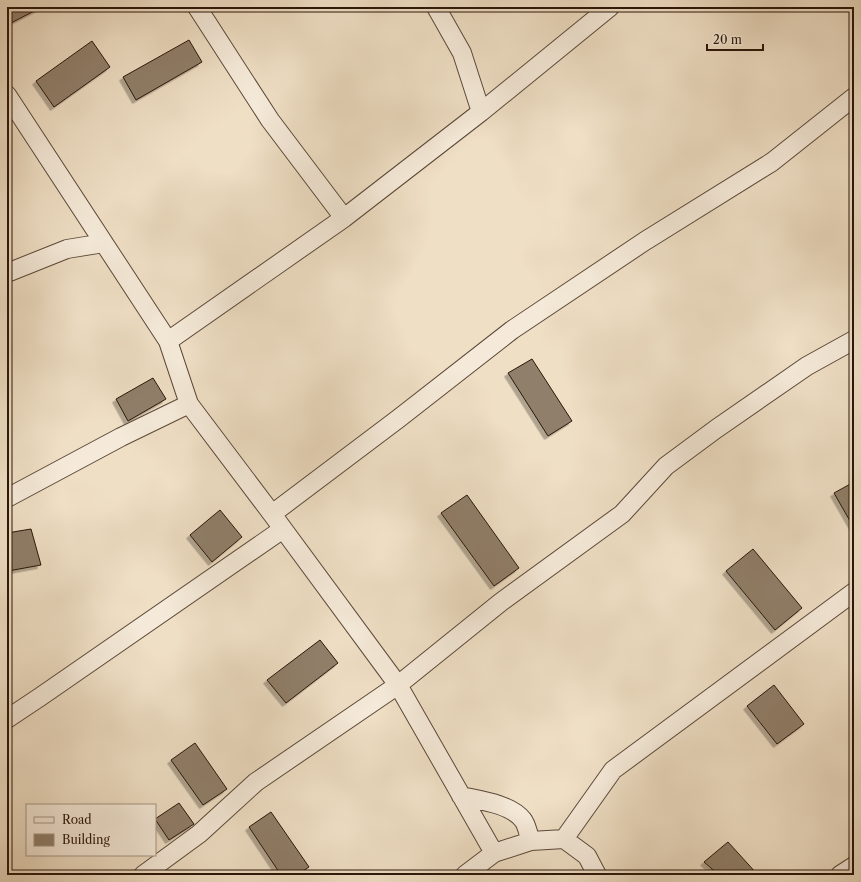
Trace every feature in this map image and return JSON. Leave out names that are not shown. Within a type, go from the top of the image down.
[{"type":"street","points":[[197,7],[270,120],[344,218]]},
{"type":"street","points":[[436,7],[462,53],[481,112]]},
{"type":"street","points":[[168,341],[344,218],[481,112],[610,7]]},
{"type":"street","points":[[7,95],[168,341],[189,404],[398,685],[494,853]]},
{"type":"street","points":[[272,514],[398,420],[512,330],[645,241],[772,162],[854,97]]},
{"type":"street","points":[[7,273],[67,249],[104,243]]},
{"type":"street","points":[[143,875],[199,834],[256,782],[398,685],[501,602],[622,514],[666,466],[716,429],[807,366],[854,340]]},
{"type":"street","points":[[7,498],[121,437],[189,404]]},
{"type":"street","points":[[7,719],[283,529]]},
{"type":"street","points":[[564,839],[613,770],[854,592]]},
{"type":"street","points":[[461,796],[499,805],[516,813],[523,821],[530,841]]},
{"type":"street","points":[[465,875],[494,853],[530,841],[564,839],[587,856],[597,875]]},
{"type":"street","points":[[840,875],[854,866]]},
{"type":"building","points":[[7,7],[42,7],[7,25]]},
{"type":"building","points":[[189,40],[202,62],[136,100],[123,77]]},
{"type":"building","points":[[92,41],[110,67],[54,107],[36,81]]},
{"type":"building","points":[[532,359],[572,421],[548,436],[508,373]]},
{"type":"building","points":[[153,378],[166,399],[128,421],[116,399]]},
{"type":"building","points":[[854,482],[854,528],[834,493]]},
{"type":"building","points":[[467,495],[519,568],[494,586],[441,513]]},
{"type":"building","points":[[220,510],[242,537],[212,562],[190,535]]},
{"type":"building","points":[[31,529],[41,565],[8,571],[7,533]]},
{"type":"building","points":[[753,549],[802,608],[775,630],[726,571]]},
{"type":"building","points":[[320,640],[338,663],[286,703],[267,680]]},
{"type":"building","points":[[774,685],[804,724],[777,744],[747,706]]},
{"type":"building","points":[[195,743],[227,789],[203,805],[171,760]]},
{"type":"building","points":[[179,803],[194,824],[169,840],[156,818]]},
{"type":"building","points":[[271,812],[309,867],[297,875],[281,875],[249,827]]},
{"type":"building","points":[[728,842],[758,875],[719,875],[704,862]]}]
